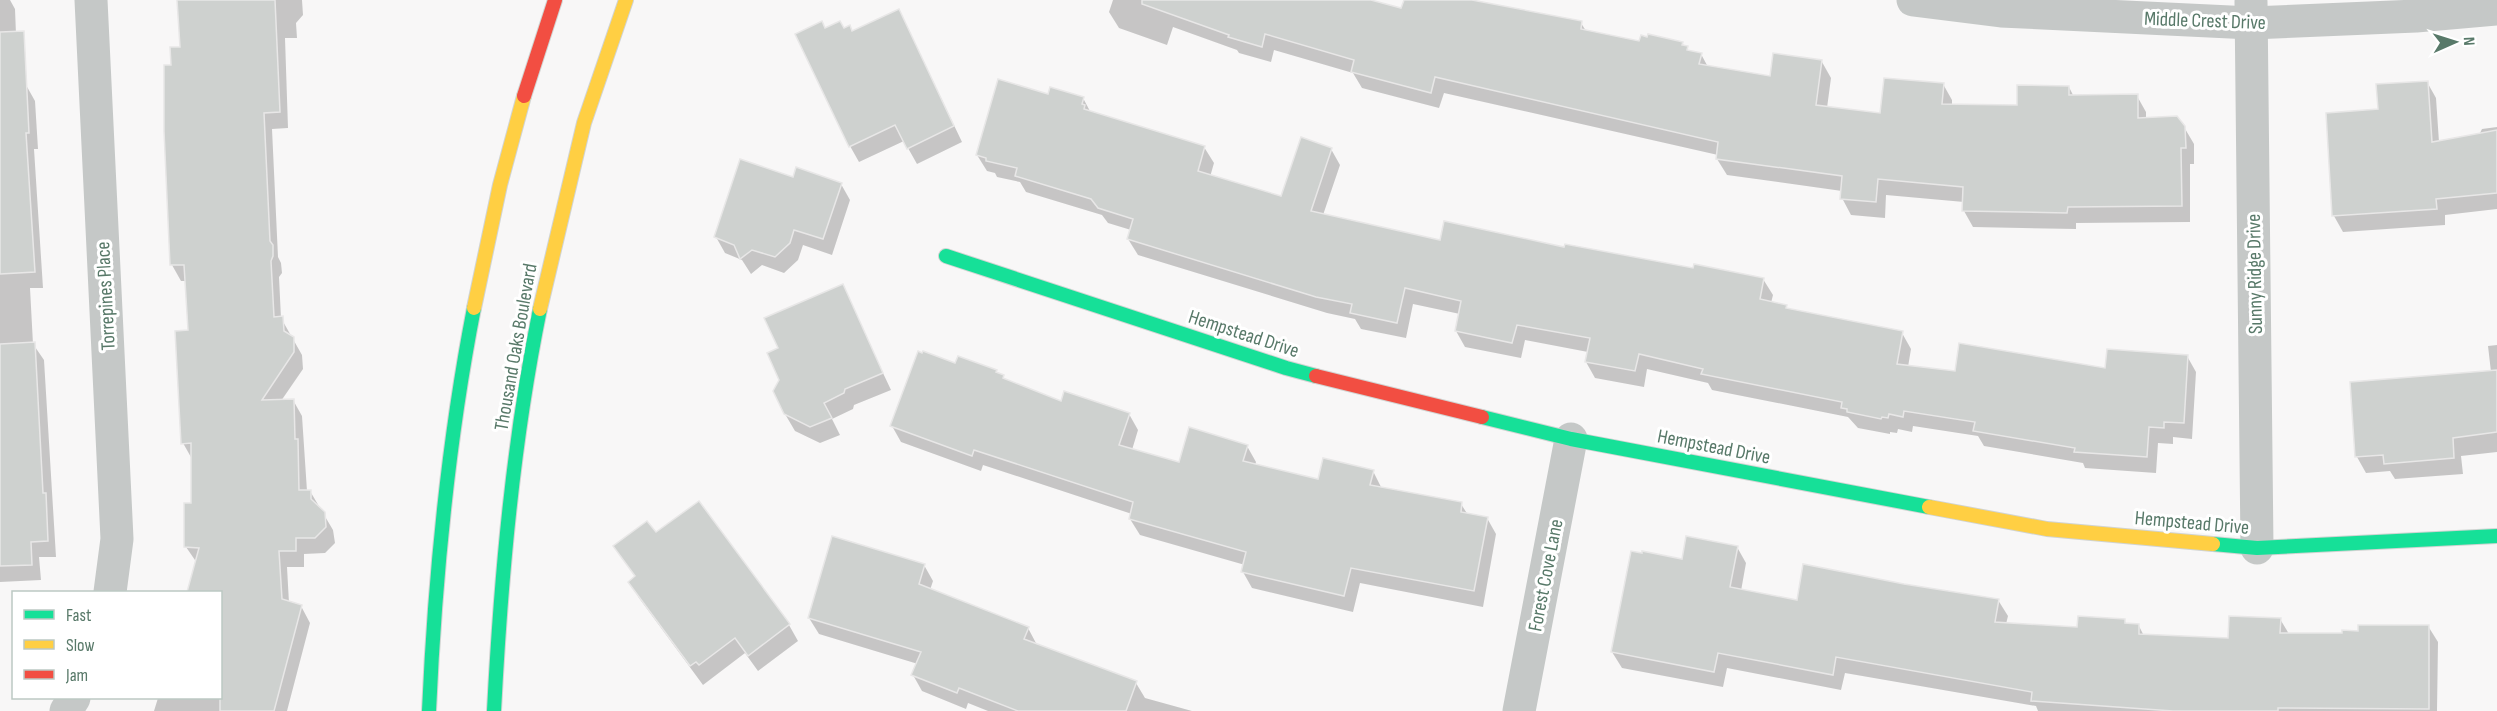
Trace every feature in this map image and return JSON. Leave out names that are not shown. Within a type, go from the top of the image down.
[{"type":"street","name":"Torrepines Place","points":[[91,0],[117,539],[110,591]]},
{"type":"street","points":[[429,711],[432,618],[461,374],[491,229],[519,111],[555,0]]},
{"type":"street","name":"Thousand Oaks Boulevard","points":[[494,711],[498,621],[511,485],[531,352],[557,229],[590,103],[626,0]]},
{"type":"street","name":"Middle Crest Drive","points":[[1913,0],[2001,11],[2251,12],[2416,16],[2497,9]]},
{"type":"street","name":"Sunny Ridge Drive","points":[[2251,12],[2257,548]]},
{"type":"street","name":"Hempstead Drive","points":[[946,256],[1286,368],[1571,439],[2047,528],[2257,548],[2497,536]]},
{"type":"street","name":"Forest Cove Lane","points":[[1519,711],[1571,439]]},
{"type":"building","points":[[177,0],[275,0],[280,112],[264,113],[270,241],[273,245],[271,261],[274,317],[283,316],[284,331],[294,337],[294,352],[262,400],[294,399],[299,490],[311,490],[311,499],[325,512],[326,527],[315,538],[296,538],[296,551],[279,551],[282,599],[302,605],[274,711],[220,711],[222,591],[187,591],[199,548],[184,547],[184,503],[191,503],[191,443],[181,444],[175,331],[188,330],[184,265],[170,265],[164,131],[164,65],[171,65],[170,47],[180,47]]},
{"type":"building","points":[[1142,0],[1371,0],[1401,8],[1404,0],[1472,0],[1582,21],[1581,29],[1639,41],[1641,35],[1647,37],[1648,34],[1683,42],[1682,45],[1688,46],[1687,50],[1702,53],[1699,64],[1770,76],[1773,53],[1822,60],[1816,105],[1880,113],[1884,78],[1944,83],[1942,104],[2017,105],[2017,85],[2069,86],[2069,95],[2138,94],[2138,118],[2177,116],[2185,126],[2186,148],[2181,148],[2182,206],[2068,207],[2067,213],[1962,211],[1963,187],[1878,179],[1876,202],[1840,199],[1842,176],[1716,159],[1718,142],[1435,77],[1431,93],[1351,72],[1354,60],[1265,34],[1262,47],[1228,37],[1229,35],[1142,4]]},
{"type":"building","points":[[899,9],[954,126],[907,149],[895,125],[849,147],[795,34],[822,21],[825,28],[840,21],[844,28],[850,25],[852,31]]},
{"type":"building","points":[[24,31],[29,133],[26,133],[35,272],[0,274],[0,32]]},
{"type":"building","points":[[998,79],[1048,94],[1050,87],[1084,97],[1082,104],[1085,105],[1084,109],[1205,146],[1198,171],[1281,196],[1301,137],[1332,148],[1311,211],[1440,240],[1444,221],[1564,247],[1565,244],[1693,268],[1694,264],[1764,278],[1760,299],[1787,305],[1786,308],[1903,331],[1897,364],[1955,371],[1959,343],[2105,368],[2107,349],[2188,355],[2184,423],[2164,422],[2164,428],[2149,427],[2147,457],[2074,452],[2075,448],[1973,431],[1975,422],[1904,411],[1903,417],[1889,414],[1888,418],[1882,417],[1881,419],[1847,412],[1847,409],[1841,408],[1842,402],[1701,374],[1703,369],[1639,354],[1635,371],[1585,362],[1590,338],[1517,325],[1512,343],[1455,331],[1461,301],[1405,288],[1397,323],[1350,313],[1352,304],[1316,297],[1127,239],[1133,219],[1098,208],[1091,199],[1015,176],[1017,168],[986,161],[986,158],[976,155]]},
{"type":"building","points":[[2428,81],[2432,142],[2497,130],[2497,193],[2436,199],[2437,209],[2332,216],[2326,113],[2378,109],[2376,84]]},
{"type":"building","points":[[740,159],[793,177],[796,167],[842,183],[823,239],[794,230],[790,243],[775,257],[752,250],[740,259],[734,245],[714,237]]},
{"type":"building","points":[[843,284],[883,373],[845,389],[844,393],[824,403],[832,418],[810,427],[784,414],[773,391],[779,380],[767,353],[778,348],[764,318]]},
{"type":"building","points":[[35,342],[43,493],[46,493],[48,541],[31,542],[32,565],[0,566],[0,344]]},
{"type":"building","points":[[918,351],[955,363],[958,356],[997,370],[996,372],[1004,375],[1003,378],[1061,401],[1064,391],[1130,413],[1119,445],[1179,462],[1189,427],[1248,445],[1243,461],[1318,479],[1323,458],[1374,470],[1370,485],[1462,502],[1461,512],[1488,517],[1474,591],[1351,568],[1344,596],[1241,572],[1246,552],[1129,519],[1133,502],[974,450],[972,456],[890,426]]},
{"type":"building","points":[[2497,370],[2497,432],[2453,438],[2454,458],[2384,464],[2383,455],[2355,457],[2350,382]]},
{"type":"building","points":[[699,501],[790,624],[748,656],[735,638],[699,665],[696,662],[690,666],[628,582],[635,576],[613,546],[647,521],[656,532]]},
{"type":"building","points":[[832,536],[925,564],[919,584],[1029,627],[1024,639],[1137,681],[1126,711],[1018,711],[959,688],[957,693],[911,675],[921,652],[808,618]]},
{"type":"building","points":[[1686,536],[1738,546],[1730,587],[1797,600],[1803,564],[1904,584],[1999,599],[1995,622],[2077,627],[2078,616],[2125,619],[2125,623],[2139,624],[2139,634],[2228,638],[2229,616],[2281,618],[2280,633],[2342,633],[2342,630],[2358,631],[2358,625],[2429,625],[2429,709],[2278,708],[2278,711],[2173,711],[2031,701],[2032,692],[1836,657],[1833,675],[1718,653],[1714,672],[1611,652],[1631,551],[1682,559]]},
{"type":"traffic: fast","points":[[946,256],[1316,376]]},
{"type":"traffic: fast","points":[[429,711],[444,509],[457,408],[474,308]]},
{"type":"traffic: fast","points":[[494,711],[509,509],[522,409],[540,309]]},
{"type":"traffic: fast","points":[[1482,417],[1571,439],[1929,507]]},
{"type":"traffic: fast","points":[[2213,544],[2257,548],[2497,536]]},
{"type":"traffic: slow","points":[[540,309],[584,123],[626,0]]},
{"type":"traffic: slow","points":[[474,308],[500,185],[524,96]]},
{"type":"traffic: slow","points":[[1929,507],[2047,529],[2213,544]]},
{"type":"traffic: jam","points":[[524,96],[555,0]]},
{"type":"traffic: jam","points":[[1316,376],[1482,417]]}]
